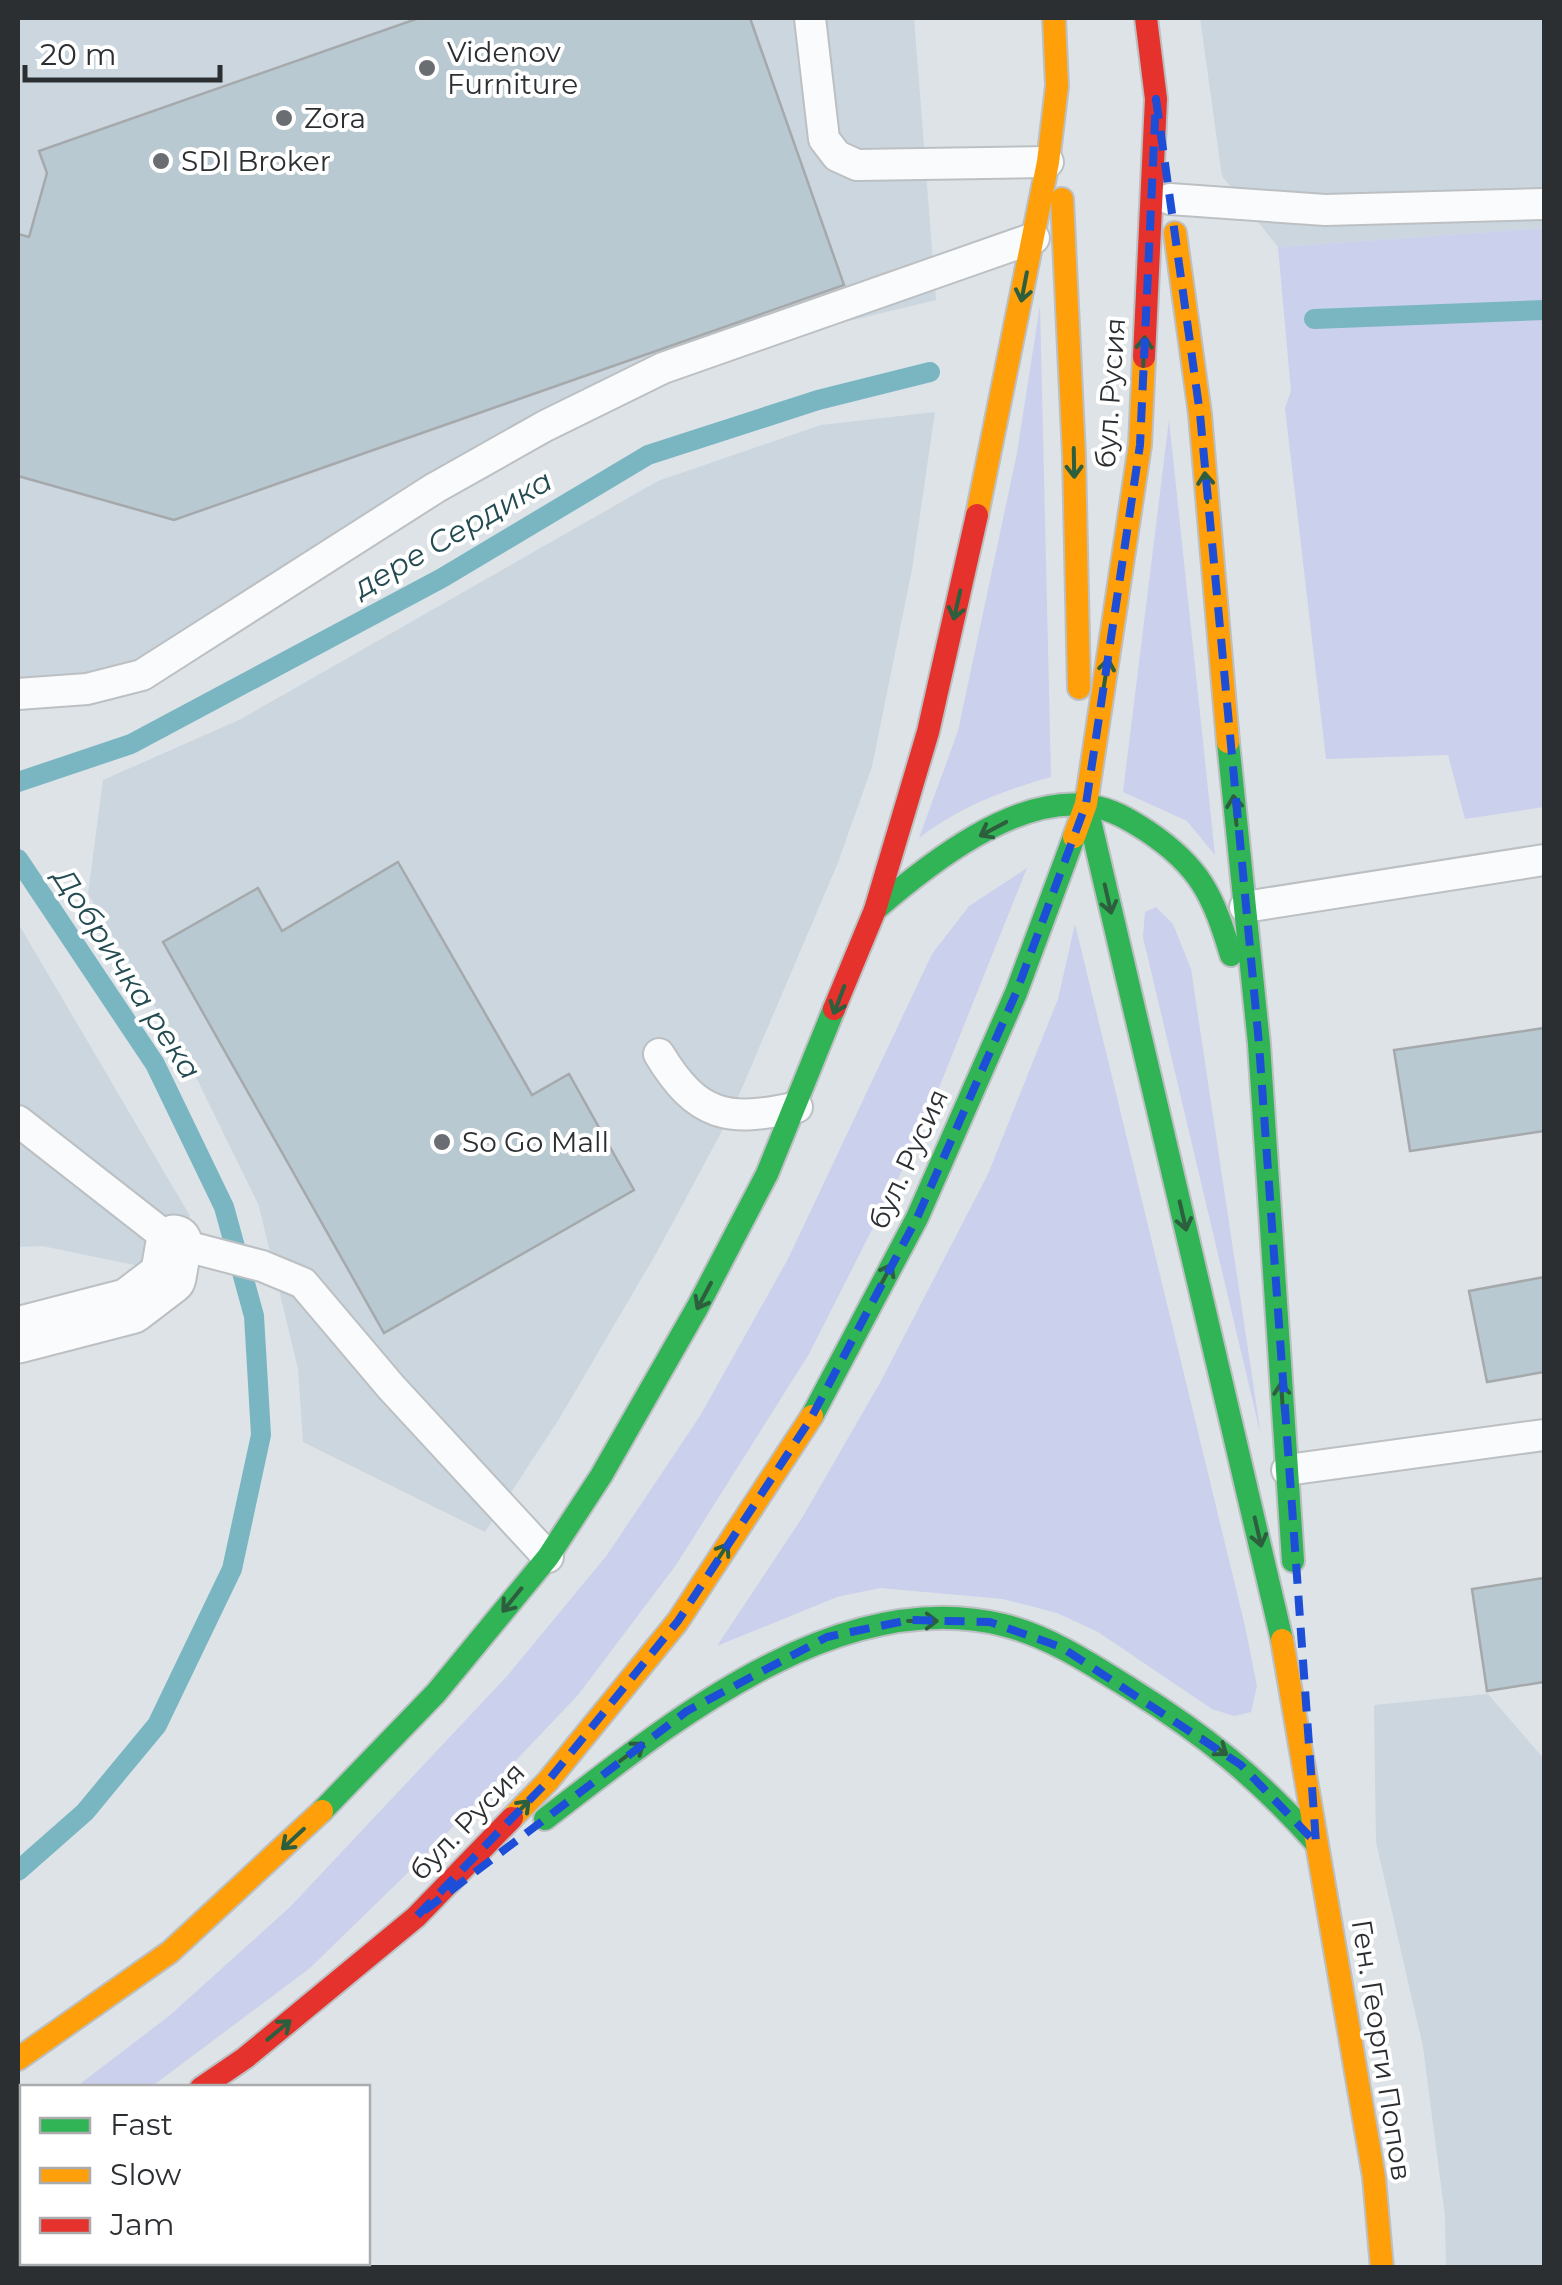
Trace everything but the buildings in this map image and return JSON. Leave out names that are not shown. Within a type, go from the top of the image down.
[{"type":"main road","points":[[1054,18],[1074,456],[1076,644],[1086,804],[1278,1615],[1316,1843]]},
{"type":"main road","name":"бул. Русия","points":[[205,2085],[245,2058],[416,1917],[548,1781],[678,1621],[810,1420],[917,1218],[1016,992],[1086,804],[1140,446],[1156,99],[1146,18]]},
{"type":"main road","points":[[18,2059],[170,1952],[321,1812],[436,1693],[548,1557],[601,1476],[697,1308],[797,1107],[874,910],[928,732],[1000,412],[1048,162],[1057,86]]},
{"type":"main road","points":[[1156,99],[1200,414],[1259,1044],[1286,1470],[1316,1843]]},
{"type":"main road","points":[[874,910],[916,874],[1005,822],[1045,809],[1086,804],[1119,816],[1182,857],[1213,899],[1259,1044]]},
{"type":"main road","points":[[416,1917],[687,1711],[751,1673],[826,1637],[909,1620],[990,1622],[1061,1647],[1124,1684],[1241,1765],[1316,1843]]},
{"type":"main road","name":"Ген. Георги Попов","points":[[1316,1843],[1374,2177],[1382,2268]]},
{"type":"street","points":[[18,1335],[130,1306],[168,1277],[189,1247]]},
{"type":"lane","points":[[810,18],[824,138],[837,156],[857,165],[1048,162]]},
{"type":"lane","points":[[1170,199],[1325,210],[1544,204]]},
{"type":"lane","points":[[18,694],[88,688],[142,676],[435,488],[544,426],[678,363],[1034,238]]},
{"type":"lane","points":[[1245,908],[1544,860]]},
{"type":"lane","points":[[659,1054],[677,1084],[705,1105],[730,1116],[763,1115],[797,1107]]},
{"type":"lane","points":[[18,1121],[189,1247],[262,1266],[302,1283],[391,1387],[548,1557]]},
{"type":"lane","points":[[1286,1470],[1544,1435]]},
{"type":"highlighted area","points":[[1156,99],[1200,414],[1259,1044],[1316,1843],[1241,1765],[1061,1647],[990,1622],[909,1620],[827,1637],[687,1711],[416,1917],[548,1781],[678,1621],[810,1420],[917,1218],[1016,993],[1086,804],[1140,445]]},
{"type":"shaded area","points":[[18,18],[914,18],[936,300],[799,333],[624,392],[104,680],[18,710]]},
{"type":"shaded area","points":[[1200,18],[1544,18],[1544,228],[1278,247],[1222,176]]},
{"type":"shaded area","points":[[1544,228],[1544,807],[1465,819],[1448,755],[1326,759],[1285,408],[1291,391],[1278,247]]},
{"type":"shaded area","points":[[1040,305],[1051,777],[982,801],[919,838],[958,731],[1017,453]]},
{"type":"shaded area","points":[[935,412],[912,569],[872,767],[837,865],[730,1116],[657,1252],[559,1419],[485,1532],[303,1442],[298,1369],[259,1206],[193,1071],[88,894],[103,780],[241,719],[658,481],[821,425]]},
{"type":"shaded area","points":[[1169,420],[1215,855],[1187,821],[1123,792]]},
{"type":"shaded area","points":[[1027,868],[920,1135],[809,1354],[676,1565],[578,1695],[425,1856],[310,1968],[154,2085],[79,2085],[169,2016],[290,1907],[508,1675],[607,1555],[700,1416],[788,1259],[932,954],[969,906]]},
{"type":"shaded area","points":[[1156,907],[1173,924],[1191,969],[1261,1436],[1143,937],[1145,912]]},
{"type":"shaded area","points":[[18,923],[190,1216],[154,1269],[42,1246],[18,1247]]},
{"type":"shaded area","points":[[1075,924],[1245,1626],[1257,1686],[1251,1712],[1234,1716],[1212,1709],[1098,1632],[1057,1613],[1003,1599],[880,1588],[837,1597],[717,1646],[802,1518],[881,1381],[988,1174],[1058,999]]},
{"type":"shaded area","points":[[1488,1694],[1544,1759],[1544,2267],[1446,2267],[1445,2216],[1423,2047],[1376,1842],[1374,1705]]},
{"type":"waterway","name":"дере Сердика","points":[[1314,319],[1544,310]]},
{"type":"waterway","name":"дере Сердика","points":[[18,782],[131,744],[442,578],[648,455],[818,400],[930,372]]},
{"type":"waterway","name":"Добричка река","points":[[18,859],[155,1064],[224,1207],[254,1316],[261,1435],[232,1569],[157,1725],[85,1812],[18,1871]]},
{"type":"traffic: fast","points":[[1228,742],[1259,1044],[1293,1561]]},
{"type":"traffic: fast","points":[[1085,799],[1282,1640]]},
{"type":"traffic: fast","points":[[875,910],[947,854],[1004,821],[1033,810],[1091,806],[1134,823],[1193,870],[1211,899],[1231,955]]},
{"type":"traffic: fast","points":[[812,1416],[917,1218],[1016,993],[1074,837]]},
{"type":"traffic: fast","points":[[322,1811],[436,1693],[548,1557],[601,1476],[697,1308],[767,1174],[834,1009]]},
{"type":"traffic: fast","points":[[545,1819],[645,1743],[757,1671],[817,1644],[878,1625],[940,1618],[1020,1630],[1085,1661],[1207,1741],[1273,1798],[1316,1843]]},
{"type":"traffic: slow","points":[[977,515],[1048,162],[1057,86],[1054,18]]},
{"type":"traffic: slow","points":[[1062,199],[1074,456],[1079,688]]},
{"type":"traffic: slow","points":[[1175,233],[1200,414],[1228,742]]},
{"type":"traffic: slow","points":[[1074,837],[1086,804],[1140,445],[1144,357]]},
{"type":"traffic: slow","points":[[512,1818],[548,1781],[678,1621],[812,1416]]},
{"type":"traffic: slow","points":[[1282,1640],[1374,2177],[1382,2268]]},
{"type":"traffic: slow","points":[[18,2059],[170,1952],[322,1811]]},
{"type":"traffic: jam","points":[[1144,357],[1156,99],[1146,18]]},
{"type":"traffic: jam","points":[[834,1009],[875,910],[928,732],[977,515]]},
{"type":"traffic: jam","points":[[205,2085],[245,2058],[416,1917],[512,1818]]},
{"type":"place","name":"Videnov Furniture","points":[[427,68]]},
{"type":"place","name":"Zora","points":[[284,118]]},
{"type":"place","name":"SDI Broker","points":[[161,161]]},
{"type":"place","name":"So Go Mall","points":[[442,1142]]}]
